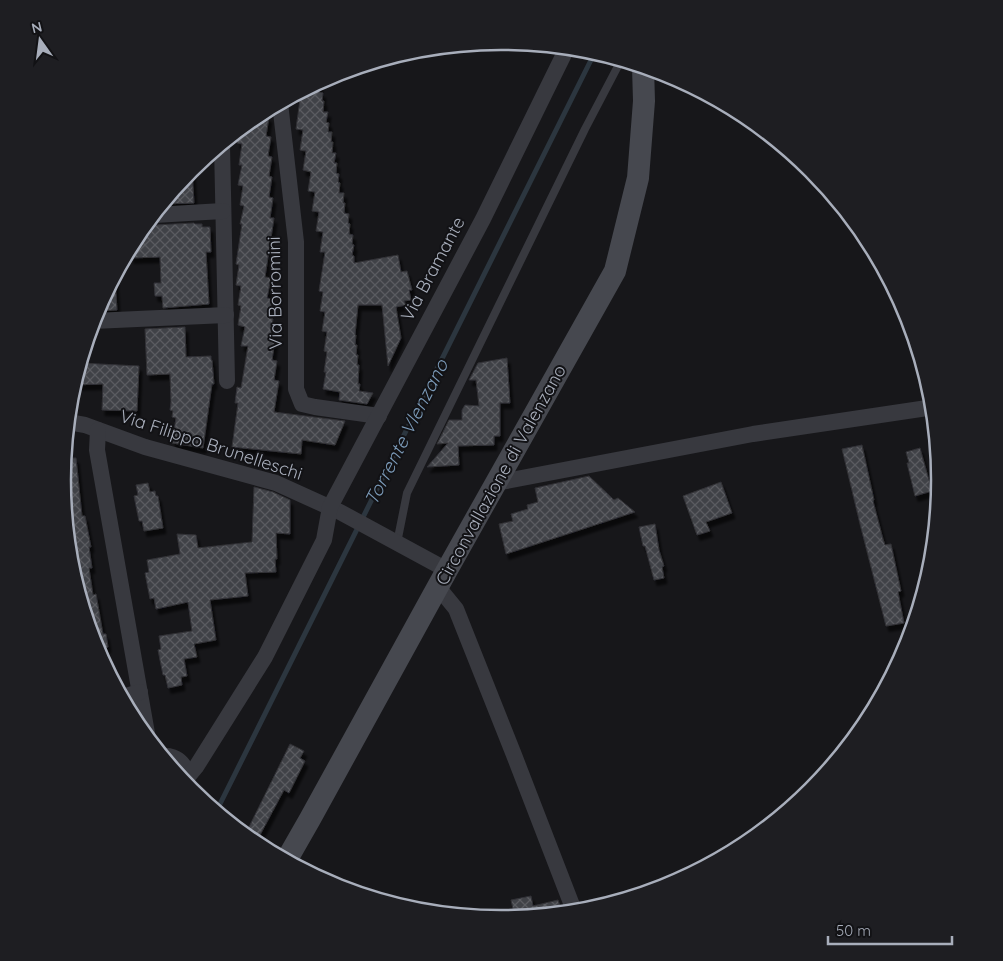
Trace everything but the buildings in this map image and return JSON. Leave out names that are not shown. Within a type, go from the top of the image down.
[{"type":"main road","name":"Circonvallazione di Valenzano","points":[[289,855],[615,271],[638,178],[644,101],[643,74]]},
{"type":"street","name":"Via Bramante","points":[[189,776],[265,657],[324,540],[335,510],[379,416],[482,219],[564,55]]},
{"type":"street","name":"Via Borromini","points":[[281,111],[296,242],[296,390],[302,404],[315,408],[379,416]]},
{"type":"street","points":[[222,153],[227,381]]},
{"type":"street","points":[[163,214],[223,211]]},
{"type":"street","points":[[102,321],[226,315]]},
{"type":"street","points":[[496,483],[753,434],[926,409]]},
{"type":"street","name":"Via Filippo Brunelleschi","points":[[75,423],[85,425],[145,447],[276,483],[335,510],[397,543],[443,579]]},
{"type":"street","points":[[98,430],[97,450],[145,721]]},
{"type":"street","points":[[443,579],[572,905]]},
{"type":"street","points":[[129,695],[140,692]]},
{"type":"street","points":[[172,757],[179,760],[185,768],[185,772]]},
{"type":"lane","points":[[397,543],[407,493],[585,129],[618,66]]},
{"type":"waterway","name":"Torrente Vlenzano","points":[[219,805],[591,60]]}]
